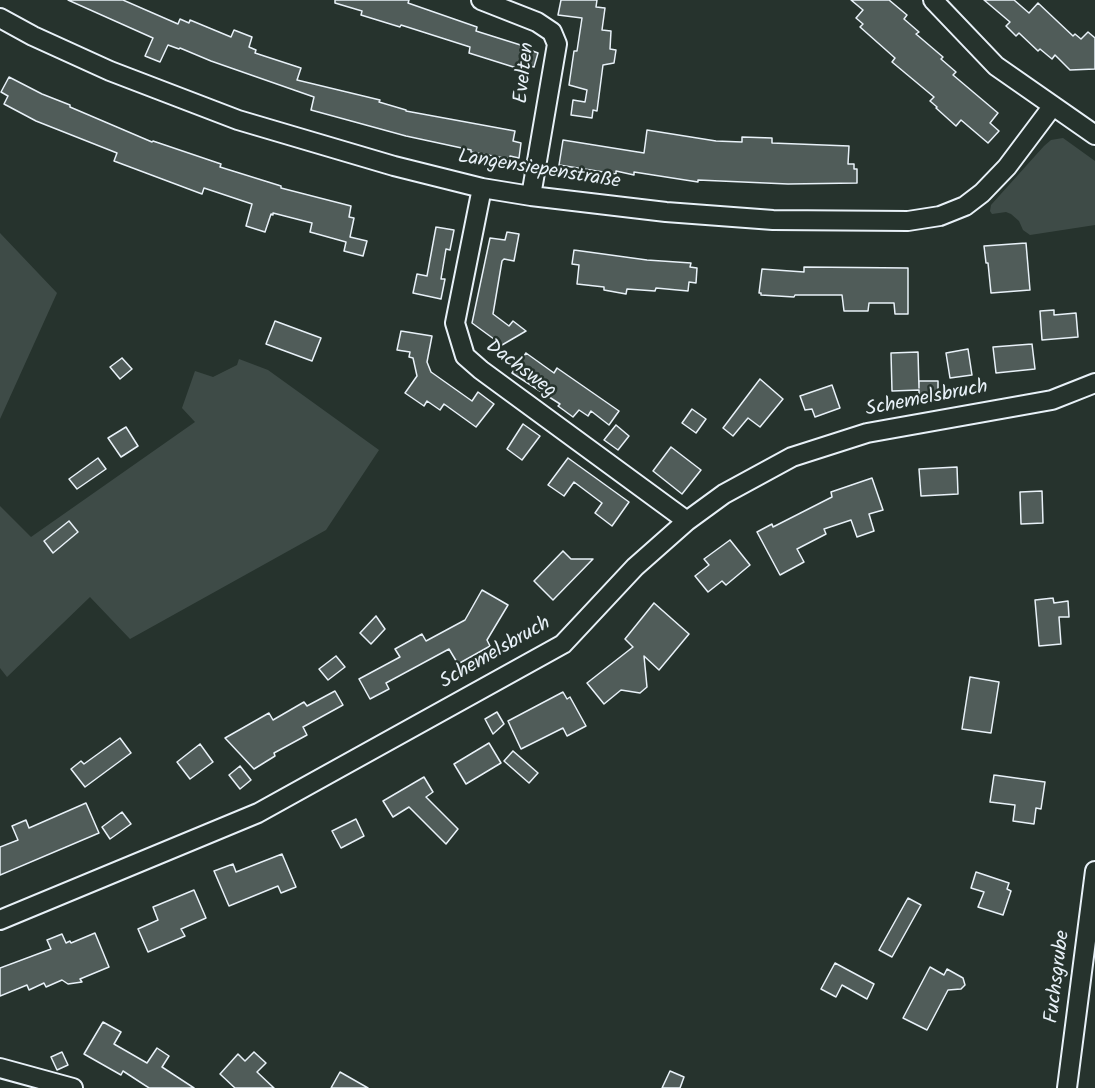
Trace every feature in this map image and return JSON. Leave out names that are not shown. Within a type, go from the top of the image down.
[{"type":"street","name":"Evelten","points":[[481,0],[537,22],[552,32],[556,44],[531,196]]},
{"type":"street","points":[[933,0],[996,66],[1095,135]]},
{"type":"street","name":"Langensiepenstraße","points":[[0,18],[33,36],[110,71],[238,120],[394,166],[482,188],[666,212],[773,220],[908,221],[940,216],[965,206],[982,193],[1007,167],[1052,107]]},
{"type":"street","name":"Dachsweg","points":[[482,188],[455,323],[465,356],[687,521]]},
{"type":"street","name":"Schemelsbruch","points":[[0,920],[258,813],[563,644],[635,567],[687,521],[724,494],[792,457],[867,433],[1052,400],[1095,383]]},
{"type":"street","name":"Fuchsgrube","points":[[1067,1088],[1095,871]]},
{"type":"street","points":[[0,1068],[73,1088]]},
{"type":"shaded area","points":[[1063,138],[1095,161],[1095,225],[1030,235],[1023,230],[1019,221],[1011,214],[1006,212],[992,214],[991,205],[1044,146],[1051,140]]},
{"type":"shaded area","points":[[0,233],[57,293],[0,419]]},
{"type":"shaded area","points":[[239,359],[268,370],[379,450],[326,530],[130,639],[90,597],[7,677],[0,668],[0,506],[31,537],[195,422],[182,408],[195,371],[213,377],[237,365]]},
{"type":"building","points":[[68,0],[123,0],[178,24],[180,19],[189,23],[190,20],[231,37],[234,30],[252,37],[249,47],[256,50],[255,53],[301,68],[297,80],[380,100],[379,102],[406,111],[515,131],[513,141],[521,143],[519,158],[510,156],[510,159],[471,152],[471,150],[406,136],[311,110],[314,97],[180,48],[168,45],[160,62],[145,56],[153,38]]},
{"type":"building","points":[[335,0],[409,0],[408,3],[477,27],[476,31],[530,48],[538,53],[534,67],[525,65],[523,70],[469,53],[470,47],[361,15],[362,11],[335,3]]},
{"type":"building","points":[[561,0],[597,0],[596,7],[605,8],[602,30],[611,31],[610,49],[616,50],[614,63],[603,65],[597,111],[593,110],[592,118],[571,115],[573,100],[585,102],[587,90],[569,85],[582,18],[558,15]]},
{"type":"building","points":[[851,0],[889,0],[907,15],[904,19],[919,32],[916,34],[943,57],[941,59],[956,72],[953,75],[998,113],[990,123],[999,131],[988,143],[961,120],[956,126],[936,108],[930,101],[934,97],[892,62],[895,58],[860,27],[863,24],[856,18],[863,10]]},
{"type":"building","points":[[984,0],[1014,0],[1029,13],[1038,3],[1073,36],[1075,34],[1081,39],[1088,32],[1095,38],[1095,69],[1070,70],[1055,55],[1052,59],[1040,49],[1038,51],[1019,33],[1016,36],[1006,26],[1010,22]]},
{"type":"building","points":[[9,77],[70,107],[152,142],[221,164],[220,167],[281,186],[281,188],[351,206],[349,217],[354,218],[350,237],[367,241],[363,256],[344,251],[346,242],[310,232],[312,223],[273,213],[265,232],[246,226],[252,204],[204,188],[202,194],[114,161],[117,153],[36,121],[4,104],[8,96],[1,92]]},
{"type":"building","points":[[647,130],[716,141],[742,142],[742,137],[772,138],[772,143],[849,146],[848,164],[854,164],[854,169],[857,169],[857,183],[788,184],[698,180],[698,182],[634,172],[634,175],[616,171],[616,174],[559,165],[563,140],[644,153]]},
{"type":"building","points":[[436,227],[454,230],[450,250],[446,249],[441,279],[445,279],[441,299],[413,293],[417,274],[427,276]]},
{"type":"building","points":[[507,232],[519,234],[514,261],[504,259],[502,261],[493,314],[509,326],[513,321],[526,331],[490,352],[498,342],[472,323],[490,238],[505,240]]},
{"type":"building","points":[[1026,243],[1030,290],[991,293],[984,246]]},
{"type":"building","points":[[574,250],[647,260],[691,263],[690,267],[697,268],[696,283],[689,282],[688,291],[656,288],[655,291],[627,289],[626,294],[604,290],[604,287],[577,284],[579,265],[572,264]]},
{"type":"building","points":[[804,267],[908,268],[908,314],[895,314],[894,303],[869,303],[868,311],[844,311],[842,295],[795,295],[794,297],[759,293],[762,269],[804,272]]},
{"type":"building","points":[[1054,310],[1054,315],[1076,313],[1078,337],[1042,340],[1040,311]]},
{"type":"building","points":[[275,321],[321,338],[312,361],[266,344]]},
{"type":"building","points":[[401,331],[432,336],[427,362],[431,372],[472,401],[478,392],[494,404],[476,427],[444,404],[440,410],[427,401],[424,406],[405,393],[417,376],[413,358],[409,357],[410,352],[397,350]]},
{"type":"building","points":[[1032,344],[1035,369],[996,373],[993,347]]},
{"type":"building","points":[[968,349],[972,375],[950,378],[946,353]]},
{"type":"building","points":[[918,352],[919,388],[919,381],[938,381],[938,395],[919,396],[919,390],[892,391],[891,353]]},
{"type":"building","points":[[526,353],[554,373],[557,368],[619,411],[609,425],[591,411],[588,416],[579,410],[573,417],[558,406],[560,404],[512,373]]},
{"type":"building","points":[[122,358],[132,369],[120,379],[110,367]]},
{"type":"building","points":[[760,379],[783,399],[760,427],[748,418],[733,436],[723,428]]},
{"type":"building","points":[[832,385],[840,408],[815,417],[812,409],[805,410],[800,396]]},
{"type":"building","points":[[692,409],[706,419],[696,433],[682,423]]},
{"type":"building","points":[[523,424],[540,436],[522,460],[507,449]]},
{"type":"building","points":[[616,425],[629,436],[618,450],[604,440]]},
{"type":"building","points":[[126,427],[138,446],[121,457],[108,438]]},
{"type":"building","points":[[671,447],[701,470],[682,494],[653,471]]},
{"type":"building","points":[[98,458],[106,469],[77,489],[69,479]]},
{"type":"building","points":[[568,458],[629,502],[612,526],[595,513],[602,503],[574,482],[564,496],[548,485]]},
{"type":"building","points":[[957,467],[958,494],[921,496],[919,469]]},
{"type":"building","points":[[872,478],[883,510],[869,514],[874,531],[857,537],[851,520],[824,529],[826,534],[797,549],[804,562],[780,575],[757,532],[772,524],[773,527],[832,497],[831,492]]},
{"type":"building","points":[[1042,491],[1043,523],[1021,524],[1020,492]]},
{"type":"building","points":[[69,521],[78,532],[53,553],[44,541]]},
{"type":"building","points":[[730,540],[750,565],[726,585],[722,581],[708,592],[695,576],[709,565],[704,559]]},
{"type":"building","points":[[563,551],[571,559],[593,559],[553,600],[534,581]]},
{"type":"building","points":[[482,590],[508,605],[487,640],[490,646],[458,664],[449,649],[386,683],[389,689],[370,699],[359,679],[400,657],[395,649],[422,634],[426,641],[465,620]]},
{"type":"building","points":[[1053,598],[1054,603],[1068,601],[1069,617],[1059,617],[1061,644],[1039,646],[1035,600]]},
{"type":"building","points":[[654,603],[689,634],[659,670],[644,656],[647,687],[640,693],[621,690],[604,704],[587,683],[633,647],[625,639]]},
{"type":"building","points":[[376,616],[385,629],[371,644],[360,633]]},
{"type":"building","points":[[336,656],[345,667],[328,680],[319,669]]},
{"type":"building","points":[[970,677],[999,682],[991,733],[962,729]]},
{"type":"building","points":[[335,691],[343,705],[303,727],[307,735],[274,753],[275,756],[254,769],[225,738],[269,713],[273,720],[304,702],[307,706]]},
{"type":"building","points":[[563,692],[567,699],[570,697],[586,726],[567,736],[563,728],[521,749],[508,721]]},
{"type":"building","points":[[497,712],[504,724],[493,734],[485,719]]},
{"type":"building","points":[[120,738],[131,753],[85,787],[71,769],[81,761],[84,764]]},
{"type":"building","points":[[489,743],[501,763],[466,784],[454,764]]},
{"type":"building","points":[[200,744],[213,762],[190,779],[177,762]]},
{"type":"building","points":[[513,751],[538,773],[529,783],[504,761]]},
{"type":"building","points":[[240,766],[251,780],[240,789],[229,775]]},
{"type":"building","points":[[994,775],[1045,782],[1041,809],[1036,808],[1034,824],[1013,821],[1015,805],[990,802]]},
{"type":"building","points":[[424,777],[433,792],[426,797],[458,829],[446,844],[409,807],[393,817],[383,801]]},
{"type":"building","points":[[86,803],[99,833],[0,875],[0,847],[18,840],[12,826],[26,820],[29,828]]},
{"type":"building","points":[[122,812],[131,824],[110,839],[102,827]]},
{"type":"building","points":[[356,819],[364,836],[341,848],[332,831]]},
{"type":"building","points":[[282,854],[296,887],[281,893],[278,886],[229,906],[214,871],[233,864],[236,872]]},
{"type":"building","points":[[976,872],[1009,883],[1007,889],[1011,891],[1003,915],[978,907],[984,892],[971,888]]},
{"type":"building","points":[[194,890],[206,918],[181,929],[185,936],[148,952],[138,929],[158,920],[153,907]]},
{"type":"building","points":[[908,898],[921,905],[892,957],[879,950]]},
{"type":"building","points":[[95,933],[109,967],[80,979],[82,982],[68,984],[62,980],[46,987],[44,983],[29,990],[27,985],[0,996],[0,968],[51,949],[47,940],[62,934],[66,943],[70,941],[71,943]]},
{"type":"building","points":[[835,963],[874,984],[867,999],[842,985],[836,997],[821,989]]},
{"type":"building","points":[[930,967],[944,975],[947,969],[963,978],[965,985],[961,989],[948,990],[927,1030],[903,1018]]},
{"type":"building","points":[[103,1022],[121,1032],[114,1044],[147,1063],[157,1048],[169,1056],[162,1067],[194,1088],[149,1088],[123,1071],[121,1075],[84,1054]]},
{"type":"building","points":[[62,1052],[68,1065],[57,1070],[51,1057]]},
{"type":"building","points":[[254,1052],[266,1063],[257,1072],[274,1088],[235,1088],[220,1074],[238,1054],[245,1061]]},
{"type":"building","points":[[670,1071],[684,1077],[680,1088],[662,1088]]},
{"type":"building","points":[[340,1072],[368,1088],[331,1088]]}]
